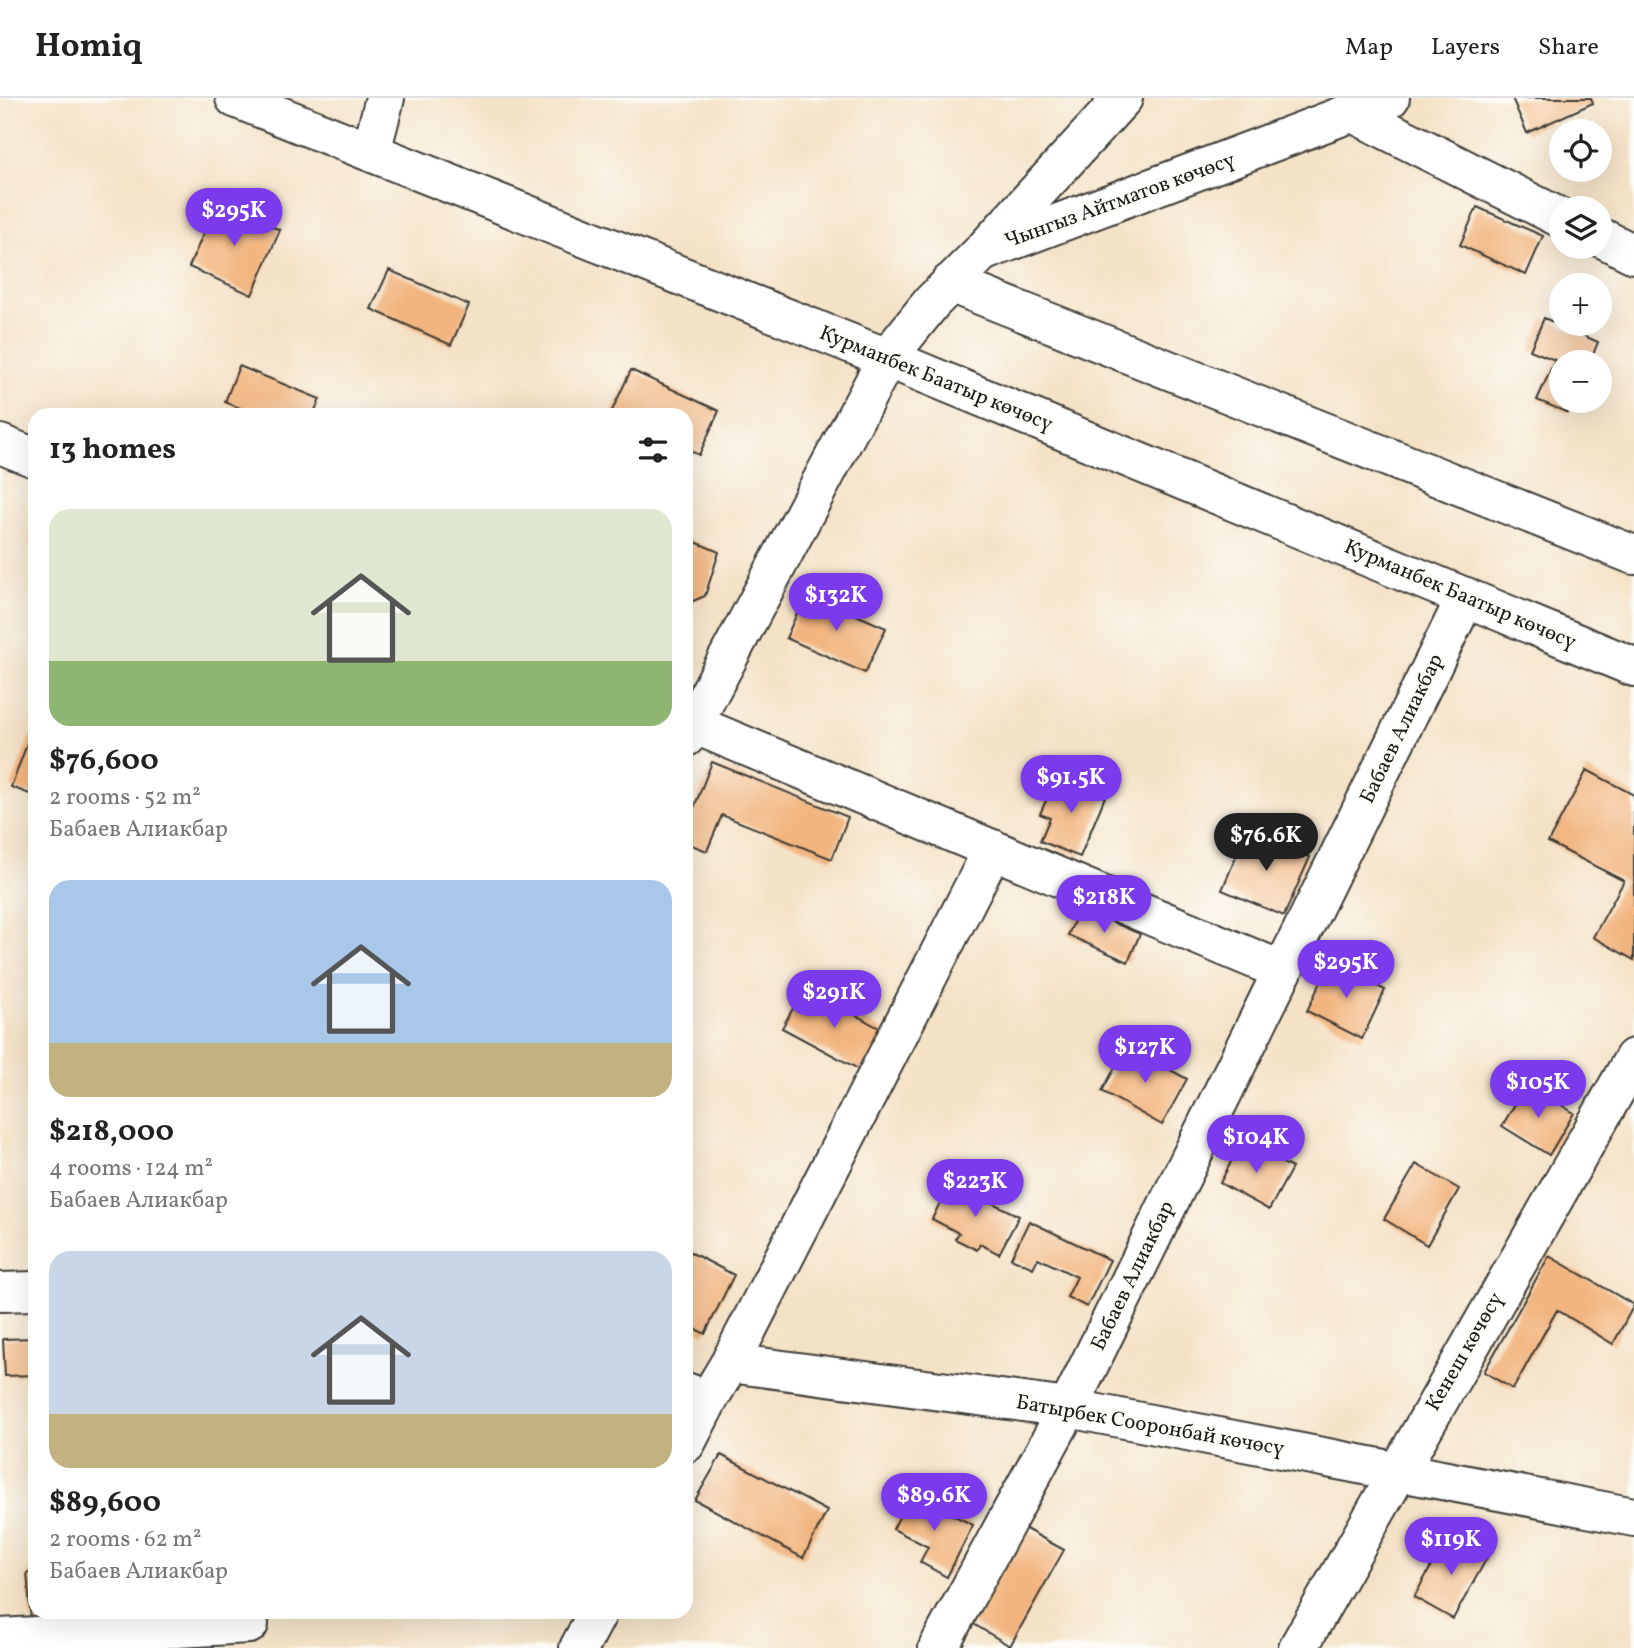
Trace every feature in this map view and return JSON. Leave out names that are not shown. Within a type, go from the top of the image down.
[{"type":"main road","name":"Курманбек Баатыр көчөсү","points":[[235,98],[887,358],[1634,667]]},
{"type":"main road","points":[[371,152],[385,98]]},
{"type":"main road","points":[[982,252],[1123,98]]},
{"type":"main road","name":"Чынгыз Айтматов көчөсү","points":[[693,718],[887,358],[950,284],[982,252],[1354,114],[1390,98]]},
{"type":"main road","points":[[1354,114],[1549,212]]},
{"type":"main road","points":[[1612,243],[1634,254]]},
{"type":"main road","points":[[950,284],[1634,555]]},
{"type":"main road","points":[[0,444],[28,455]]},
{"type":"main road","name":"Бабаев Алиакбар","points":[[938,1648],[1068,1408],[1466,597]]},
{"type":"main road","points":[[693,729],[993,849],[1283,971]]},
{"type":"main road","points":[[693,1413],[697,1396],[730,1363],[993,849]]},
{"type":"main road","name":"Кенеш көчөсү","points":[[1298,1648],[1634,1058]]},
{"type":"main road","name":"Батырбек Сооронбай көчөсү","points":[[730,1363],[1068,1408],[1634,1517]]},
{"type":"main road","points":[[579,1648],[594,1619]]},
{"type":"main road","points":[[0,1638],[248,1624]]},
{"type":"building","points":[[1512,98],[1591,98],[1593,103],[1558,119],[1549,119],[1549,123],[1527,133]]},
{"type":"building","points":[[217,202],[280,230],[252,295],[189,267]]},
{"type":"building","points":[[1477,207],[1543,236],[1526,275],[1460,245]]},
{"type":"building","points":[[389,270],[469,305],[451,345],[371,309]]},
{"type":"building","points":[[1544,318],[1549,320],[1549,336],[1584,336],[1598,342],[1595,350],[1549,350],[1549,358],[1530,350]]},
{"type":"building","points":[[239,366],[320,399],[316,408],[240,408],[225,402]]},
{"type":"building","points":[[631,370],[719,411],[699,455],[693,452],[693,408],[613,408]]},
{"type":"building","points":[[1549,373],[1549,405],[1537,400]]},
{"type":"building","points":[[693,541],[719,552],[705,596],[693,601]]},
{"type":"building","points":[[806,593],[886,628],[865,673],[786,638]]},
{"type":"building","points":[[28,741],[28,793],[11,787]]},
{"type":"building","points":[[712,762],[848,817],[832,859],[722,815],[707,851],[693,846],[693,810]]},
{"type":"building","points":[[1587,770],[1634,795],[1634,960],[1593,937],[1624,881],[1548,842]]},
{"type":"building","points":[[1067,776],[1107,792],[1080,857],[1040,841],[1050,818],[1040,814],[1053,785],[1062,789]]},
{"type":"building","points":[[1247,830],[1310,857],[1284,916],[1222,890]]},
{"type":"building","points":[[1080,908],[1140,934],[1128,962],[1068,935]]},
{"type":"building","points":[[1330,962],[1385,990],[1362,1039],[1307,1011]]},
{"type":"building","points":[[805,987],[886,1032],[864,1072],[782,1028]]},
{"type":"building","points":[[1127,1046],[1187,1079],[1162,1125],[1102,1091]]},
{"type":"building","points":[[1527,1084],[1574,1113],[1549,1155],[1502,1126]]},
{"type":"building","points":[[1242,1141],[1292,1168],[1269,1210],[1220,1183]]},
{"type":"building","points":[[1416,1164],[1459,1189],[1427,1245],[1384,1219]]},
{"type":"building","points":[[950,1182],[1019,1216],[999,1254],[980,1244],[977,1250],[955,1239],[959,1233],[932,1219]]},
{"type":"building","points":[[1029,1221],[1110,1260],[1087,1307],[1067,1297],[1077,1277],[1038,1258],[1033,1268],[1011,1258]]},
{"type":"building","points":[[693,1254],[734,1275],[705,1334],[693,1328]]},
{"type":"building","points":[[1549,1256],[1634,1305],[1613,1344],[1557,1310],[1513,1389],[1484,1372]]},
{"type":"building","points":[[28,1338],[28,1375],[5,1376],[3,1339]]},
{"type":"building","points":[[721,1455],[827,1511],[803,1558],[695,1500]]},
{"type":"building","points":[[911,1494],[973,1525],[947,1577],[920,1562],[928,1547],[893,1529]]},
{"type":"building","points":[[1024,1528],[1064,1550],[1010,1646],[972,1623]]},
{"type":"building","points":[[1449,1534],[1488,1556],[1453,1619],[1414,1597]]},
{"type":"building","points":[[31,1619],[98,1619],[31,1620]]}]
